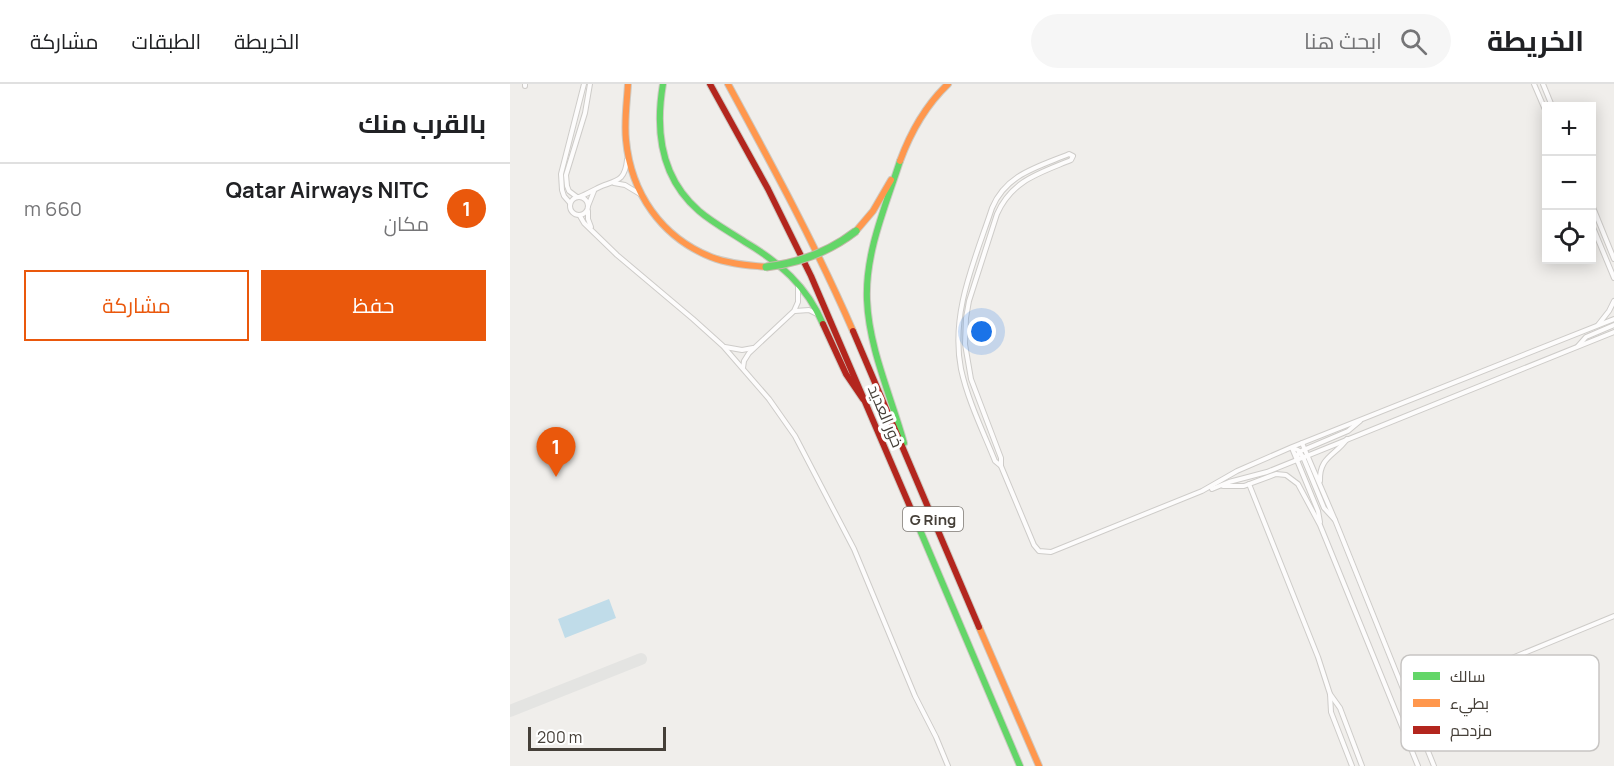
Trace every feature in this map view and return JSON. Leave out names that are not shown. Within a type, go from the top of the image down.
[{"type":"main road","points":[[628,84],[627,150],[644,198],[658,221],[669,233],[714,260],[729,264],[766,267],[791,264],[825,252],[856,231],[877,205],[900,161]]},
{"type":"main road","points":[[663,84],[658,119],[660,145],[668,169],[682,192],[713,223],[773,259],[798,282],[812,300],[851,385],[866,401]]},
{"type":"main road","name":"خور العديد","points":[[710,84],[798,248],[866,401],[1020,766]]},
{"type":"main road","name":"خور العديد","points":[[728,84],[830,278],[1039,766]]},
{"type":"main road","points":[[909,463],[870,327],[867,298],[869,268],[906,143],[919,117],[948,84]]},
{"type":"street","points":[[584,84],[561,174],[562,190],[570,203],[571,211],[580,216],[584,223],[617,255],[723,346],[769,399],[795,436],[844,528],[915,696],[948,766]]},
{"type":"street","points":[[590,84],[585,112],[566,175],[569,191],[585,199],[588,221],[592,230]]},
{"type":"street","points":[[1534,84],[1542,103]]},
{"type":"street","points":[[1543,84],[1550,102]]},
{"type":"street","points":[[570,203],[578,197],[614,183],[625,173],[627,150]]},
{"type":"street","points":[[1001,466],[995,460],[963,378],[958,347],[961,305],[992,208],[1000,193],[1025,172],[1071,154],[1073,156],[1071,160],[1028,179],[1015,188],[1005,200],[998,214],[967,310],[965,345],[969,373],[1001,458],[1001,466],[1032,542],[1043,552],[1055,550],[1202,491],[1263,473],[1614,332]]},
{"type":"street","points":[[614,183],[630,188],[644,198]]},
{"type":"street","points":[[580,216],[585,214],[595,190]]},
{"type":"street","points":[[1594,210],[1614,259]]},
{"type":"street","points":[[1596,235],[1614,278]]},
{"type":"street","points":[[743,368],[747,356],[794,311],[798,302],[798,282]]},
{"type":"street","points":[[1598,325],[1614,301]]},
{"type":"street","points":[[794,311],[809,310],[819,315]]},
{"type":"street","points":[[1202,491],[1237,471],[1292,447],[1614,319]]},
{"type":"street","points":[[1578,347],[1586,337],[1614,326]]},
{"type":"street","points":[[723,346],[742,350],[757,346]]},
{"type":"street","points":[[1297,459],[1299,452],[1348,431],[1360,420]]},
{"type":"street","points":[[1321,484],[1320,475],[1324,462],[1347,439]]},
{"type":"street","points":[[1302,443],[1324,508],[1335,520]]},
{"type":"street","points":[[1292,447],[1305,456],[1321,484],[1401,684]]},
{"type":"street","points":[[1292,447],[1318,511],[1320,525]]},
{"type":"street","points":[[1219,486],[1239,486],[1281,474],[1291,477],[1301,488],[1320,525],[1401,724]]},
{"type":"street","points":[[1249,484],[1318,657],[1330,694],[1331,712],[1352,766]]},
{"type":"street","points":[[1519,655],[1614,616]]},
{"type":"street","points":[[1330,694],[1341,712],[1362,766]]},
{"type":"street","points":[[1412,751],[1418,766]]},
{"type":"street","points":[[1428,751],[1434,766]]},
{"type":"water","points":[[609,599],[616,618],[565,638],[558,619]]},
{"type":"taxiway","points":[[510,711],[641,659]]},
{"type":"traffic: fast","points":[[663,84],[661,136],[664,153],[676,184],[699,211],[769,258],[791,276],[809,298],[823,324]]},
{"type":"traffic: fast","points":[[900,161],[873,247],[869,264],[867,300],[876,354],[904,443]]},
{"type":"traffic: fast","points":[[766,267],[791,263],[814,255],[856,231]]},
{"type":"traffic: fast","points":[[917,523],[1020,766]]},
{"type":"traffic: slow","points":[[628,84],[625,126],[629,159],[634,178],[652,211],[677,238],[711,257],[738,264],[766,267]]},
{"type":"traffic: slow","points":[[728,84],[809,237],[853,331]]},
{"type":"traffic: slow","points":[[900,161],[920,120],[932,101],[948,84]]},
{"type":"traffic: slow","points":[[856,231],[873,211],[891,180]]},
{"type":"traffic: slow","points":[[979,627],[1039,766]]},
{"type":"traffic: jam","points":[[710,84],[768,189],[811,276],[917,523]]},
{"type":"traffic: jam","points":[[823,324],[846,374],[863,399]]},
{"type":"traffic: jam","points":[[853,331],[979,627]]},
{"type":"place","name":"Qatar Airways NITC","points":[[556,477]]}]
